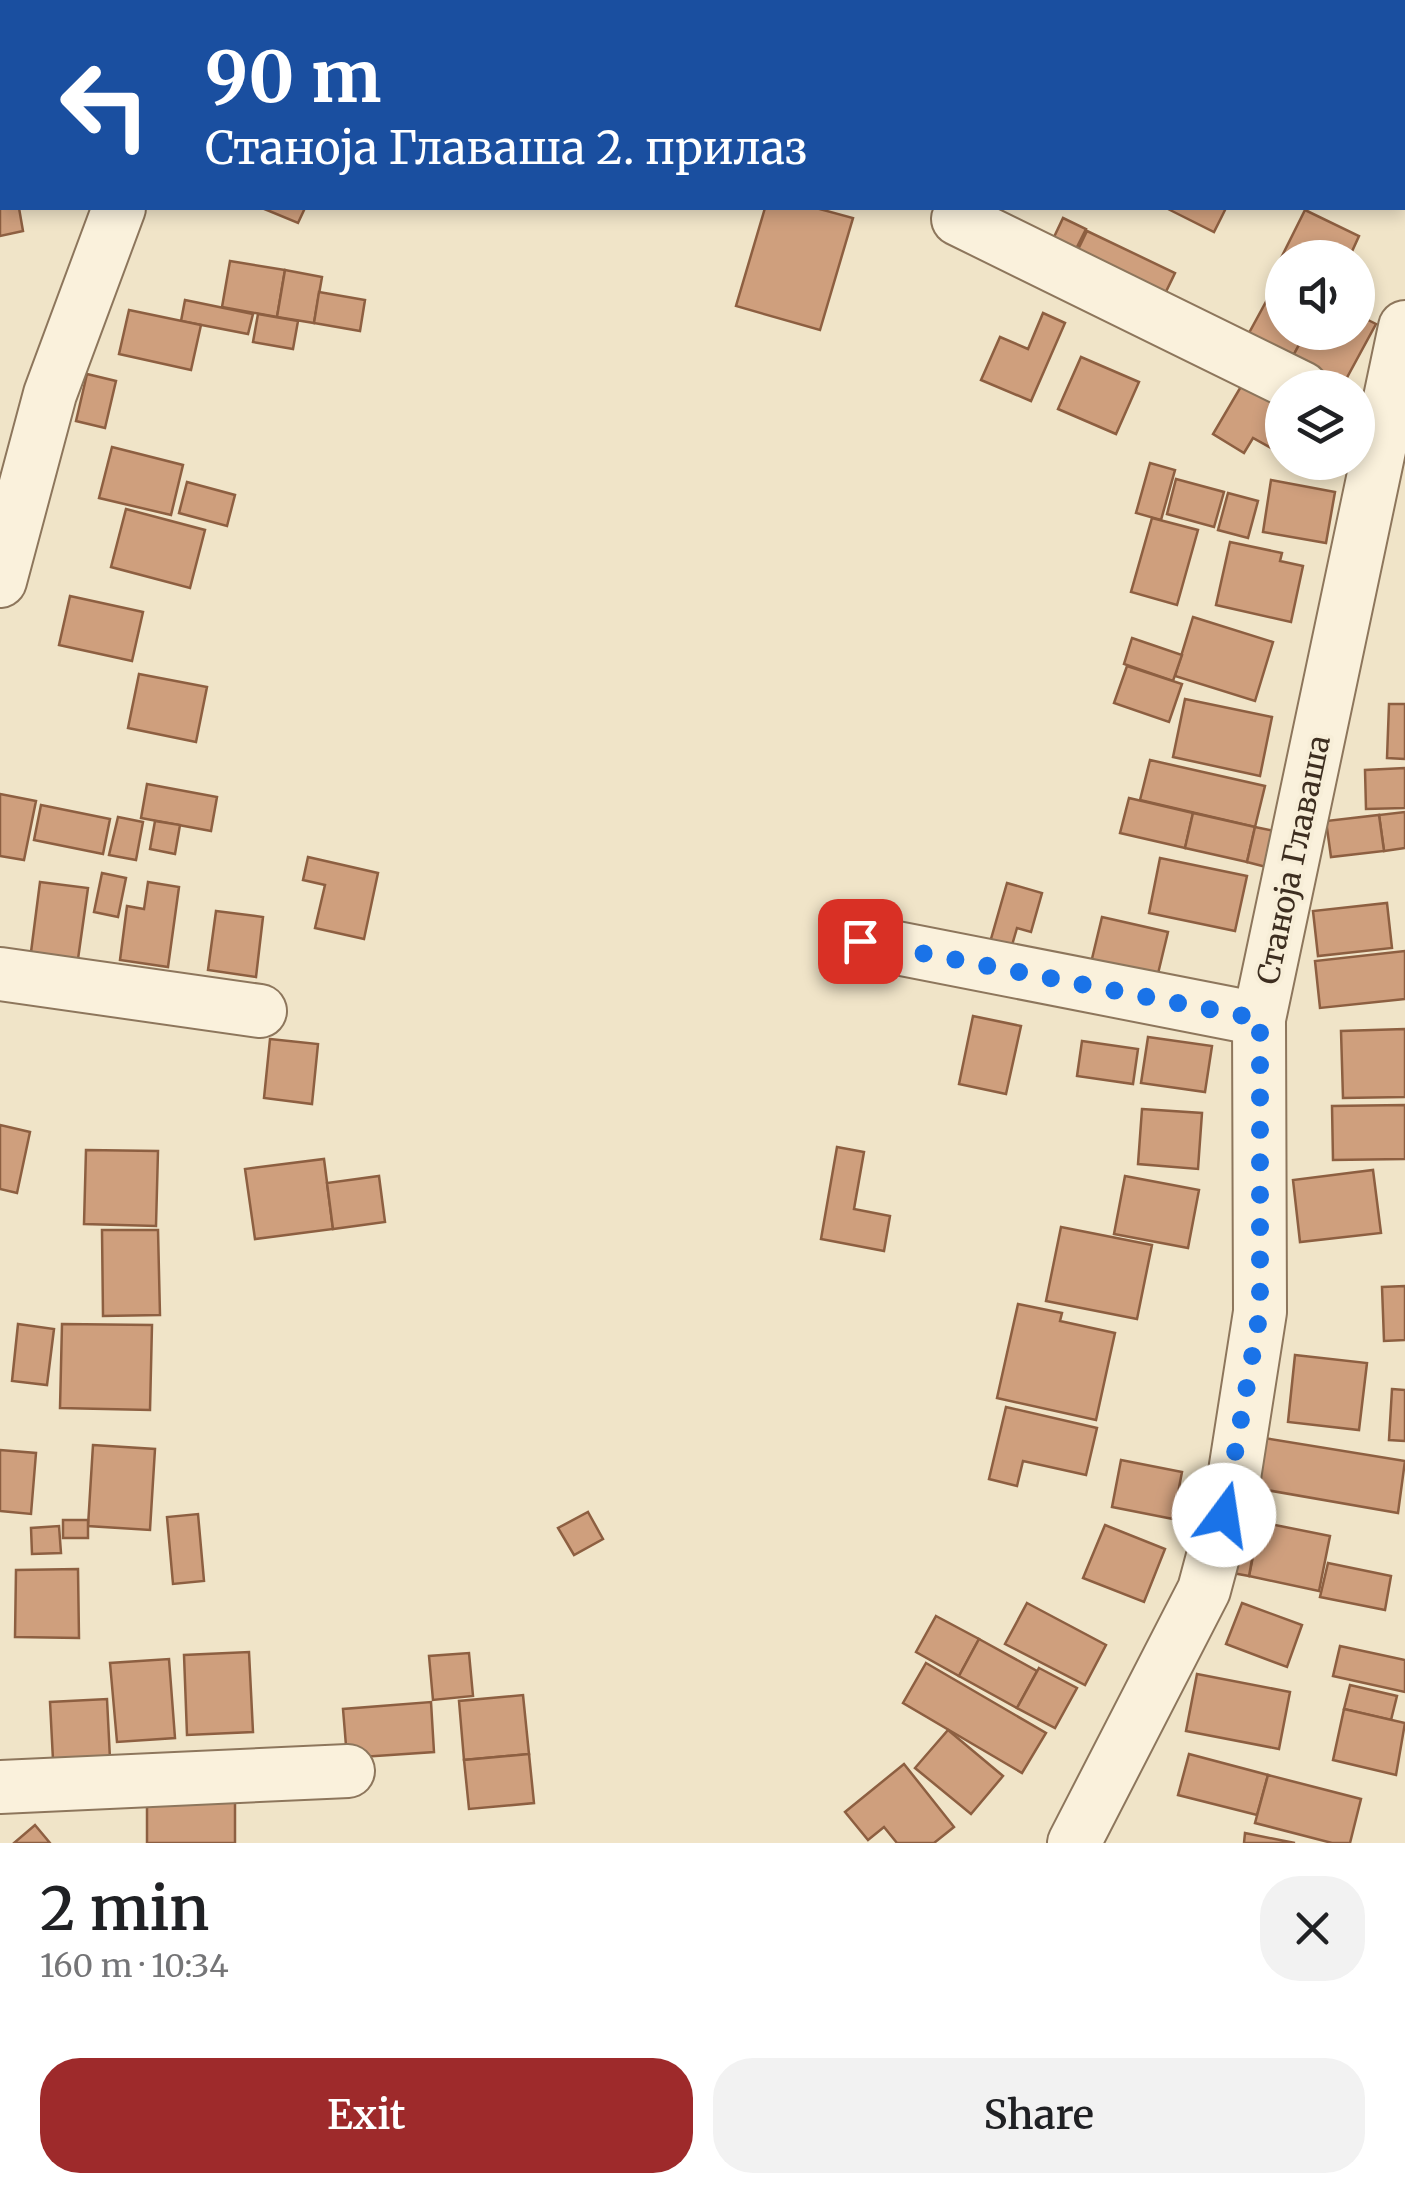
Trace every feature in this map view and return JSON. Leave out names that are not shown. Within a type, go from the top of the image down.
[{"type":"street","points":[[0,581],[50,394],[118,210]]},
{"type":"street","points":[[960,214],[1267,370]]},
{"type":"street","name":"Станоја Главаша","points":[[1375,413],[1405,327]]},
{"type":"street","name":"Станоја Главаша","points":[[1074,1843],[1204,1590],[1234,1478],[1260,1312],[1260,1019],[1361,480]]},
{"type":"street","points":[[860,941],[1260,1019]]},
{"type":"street","points":[[0,974],[260,1011]]},
{"type":"street","points":[[0,1786],[348,1770]]},
{"type":"building","points":[[0,210],[19,210],[23,231],[0,236]]},
{"type":"building","points":[[267,210],[304,210],[298,223]]},
{"type":"building","points":[[764,210],[823,210],[853,218],[820,330],[736,306]]},
{"type":"building","points":[[1170,210],[1225,210],[1214,232]]},
{"type":"building","points":[[1305,210],[1359,236],[1357,240],[1290,240]]},
{"type":"building","points":[[1063,218],[1086,229],[1069,263],[1047,252]]},
{"type":"building","points":[[1087,231],[1175,273],[1159,306],[1071,264]]},
{"type":"building","points":[[230,261],[285,270],[277,317],[222,307]]},
{"type":"building","points":[[285,270],[322,277],[314,323],[277,317]]},
{"type":"building","points":[[319,292],[365,300],[360,331],[314,323]]},
{"type":"building","points":[[185,300],[253,314],[248,334],[181,321]]},
{"type":"building","points":[[1265,304],[1265,341],[1249,333]]},
{"type":"building","points":[[129,310],[201,325],[191,370],[119,354]]},
{"type":"building","points":[[1043,313],[1065,323],[1031,401],[981,380],[1000,337],[1028,349]]},
{"type":"building","points":[[258,314],[298,321],[293,349],[253,342]]},
{"type":"building","points":[[1296,350],[1362,350],[1351,370],[1319,370],[1293,356]]},
{"type":"building","points":[[1081,357],[1139,382],[1116,434],[1058,409]]},
{"type":"building","points":[[87,374],[116,381],[105,428],[76,421]]},
{"type":"building","points":[[1246,378],[1265,389],[1265,445],[1253,438],[1244,453],[1213,434]]},
{"type":"building","points":[[112,447],[183,465],[171,515],[99,498]]},
{"type":"building","points":[[1150,463],[1175,470],[1161,520],[1136,513]]},
{"type":"building","points":[[1176,479],[1224,492],[1214,527],[1167,514]]},
{"type":"building","points":[[1271,480],[1335,492],[1326,543],[1263,532]]},
{"type":"building","points":[[187,482],[235,495],[227,526],[179,513]]},
{"type":"building","points":[[1228,493],[1258,501],[1248,538],[1218,530]]},
{"type":"building","points":[[126,509],[205,530],[190,588],[111,567]]},
{"type":"building","points":[[1152,518],[1198,530],[1177,605],[1131,592]]},
{"type":"building","points":[[1230,542],[1282,553],[1280,561],[1303,566],[1291,622],[1216,605]]},
{"type":"building","points":[[70,596],[143,612],[132,661],[59,645]]},
{"type":"building","points":[[1193,617],[1273,642],[1255,701],[1175,676]]},
{"type":"building","points":[[1132,638],[1182,655],[1173,681],[1124,664]]},
{"type":"building","points":[[1127,666],[1182,684],[1169,722],[1114,703]]},
{"type":"building","points":[[139,674],[207,687],[196,742],[128,728]]},
{"type":"building","points":[[1185,699],[1272,717],[1260,776],[1173,757]]},
{"type":"building","points":[[1389,704],[1405,704],[1405,759],[1387,758]]},
{"type":"building","points":[[1150,760],[1265,786],[1255,827],[1140,800]]},
{"type":"building","points":[[1405,768],[1405,808],[1366,809],[1365,770]]},
{"type":"building","points":[[147,784],[217,797],[211,831],[141,818]]},
{"type":"building","points":[[0,794],[36,801],[24,860],[0,856]]},
{"type":"building","points":[[1129,798],[1193,813],[1185,848],[1120,833]]},
{"type":"building","points":[[41,805],[110,819],[103,854],[34,840]]},
{"type":"building","points":[[1405,812],[1405,848],[1384,851],[1379,815]]},
{"type":"building","points":[[1193,813],[1255,827],[1247,862],[1185,848]]},
{"type":"building","points":[[1379,815],[1384,851],[1331,857],[1326,821]]},
{"type":"building","points":[[118,817],[143,822],[136,860],[109,855]]},
{"type":"building","points":[[155,821],[180,825],[175,854],[150,849]]},
{"type":"building","points":[[1255,827],[1279,832],[1270,868],[1247,862]]},
{"type":"building","points":[[308,857],[378,873],[364,939],[315,928],[325,885],[303,880]]},
{"type":"building","points":[[1160,858],[1247,876],[1235,931],[1149,913]]},
{"type":"building","points":[[102,873],[126,878],[118,917],[94,912]]},
{"type":"building","points":[[40,882],[88,888],[78,959],[31,952]]},
{"type":"building","points":[[148,882],[179,887],[168,967],[120,960],[127,906],[144,909]]},
{"type":"building","points":[[1007,883],[1042,893],[1031,932],[1017,928],[1010,952],[989,946]]},
{"type":"building","points":[[1387,903],[1392,948],[1318,956],[1313,911]]},
{"type":"building","points":[[216,911],[263,917],[256,977],[208,970]]},
{"type":"building","points":[[1102,917],[1168,932],[1156,982],[1090,967]]},
{"type":"building","points":[[1405,951],[1405,999],[1320,1008],[1315,961]]},
{"type":"building","points":[[973,1016],[1021,1026],[1006,1094],[959,1084]]},
{"type":"building","points":[[1405,1029],[1405,1097],[1343,1098],[1341,1031]]},
{"type":"building","points":[[1148,1037],[1212,1046],[1205,1092],[1141,1083]]},
{"type":"building","points":[[270,1039],[318,1044],[312,1104],[264,1098]]},
{"type":"building","points":[[1082,1041],[1138,1049],[1133,1084],[1077,1076]]},
{"type":"building","points":[[1405,1105],[1405,1159],[1333,1160],[1332,1106]]},
{"type":"building","points":[[1142,1109],[1202,1113],[1198,1169],[1138,1164]]},
{"type":"building","points":[[0,1125],[30,1132],[17,1193],[0,1189]]},
{"type":"building","points":[[837,1147],[864,1152],[854,1209],[890,1216],[884,1251],[821,1239]]},
{"type":"building","points":[[86,1150],[158,1151],[156,1226],[84,1224]]},
{"type":"building","points":[[324,1159],[333,1229],[255,1239],[245,1169]]},
{"type":"building","points":[[1373,1170],[1381,1233],[1300,1242],[1293,1180]]},
{"type":"building","points":[[379,1176],[385,1222],[333,1229],[327,1183]]},
{"type":"building","points":[[1125,1176],[1199,1190],[1188,1248],[1114,1234]]},
{"type":"building","points":[[1061,1227],[1152,1245],[1137,1319],[1046,1301]]},
{"type":"building","points":[[102,1230],[158,1230],[160,1315],[103,1316]]},
{"type":"building","points":[[1405,1286],[1405,1340],[1384,1341],[1382,1287]]},
{"type":"building","points":[[1018,1304],[1062,1313],[1060,1321],[1115,1333],[1096,1420],[997,1398]]},
{"type":"building","points":[[18,1324],[54,1329],[47,1385],[12,1381]]},
{"type":"building","points":[[62,1324],[152,1325],[150,1410],[60,1408]]},
{"type":"building","points":[[1295,1355],[1367,1363],[1359,1430],[1288,1422]]},
{"type":"building","points":[[1392,1389],[1405,1390],[1405,1441],[1389,1440]]},
{"type":"building","points":[[1006,1407],[1097,1428],[1086,1475],[1023,1461],[1017,1486],[989,1479]]},
{"type":"building","points":[[1264,1438],[1405,1461],[1398,1513],[1255,1488]]},
{"type":"building","points":[[93,1445],[155,1449],[150,1530],[88,1526]]},
{"type":"building","points":[[0,1450],[36,1453],[31,1514],[0,1511]]},
{"type":"building","points":[[1121,1460],[1182,1472],[1173,1519],[1112,1507]]},
{"type":"building","points":[[588,1512],[603,1539],[574,1555],[558,1528]]},
{"type":"building","points":[[198,1514],[204,1581],[173,1584],[167,1517]]},
{"type":"building","points":[[63,1520],[88,1520],[88,1538],[63,1538]]},
{"type":"building","points":[[1260,1522],[1330,1536],[1319,1591],[1249,1576]]},
{"type":"building","points":[[1105,1525],[1165,1549],[1144,1602],[1083,1578]]},
{"type":"building","points":[[59,1526],[61,1553],[32,1554],[31,1528]]},
{"type":"building","points":[[1232,1549],[1253,1554],[1249,1576],[1227,1572]]},
{"type":"building","points":[[1328,1563],[1391,1576],[1385,1610],[1320,1597]]},
{"type":"building","points":[[78,1569],[79,1638],[15,1637],[16,1570]]},
{"type":"building","points":[[1027,1603],[1106,1645],[1085,1685],[1005,1644]]},
{"type":"building","points":[[1242,1603],[1302,1625],[1287,1667],[1226,1644]]},
{"type":"building","points":[[936,1616],[979,1639],[959,1676],[916,1652]]},
{"type":"building","points":[[979,1639],[1037,1671],[1017,1708],[959,1676]]},
{"type":"building","points":[[1340,1646],[1405,1660],[1405,1692],[1333,1676]]},
{"type":"building","points":[[249,1652],[253,1732],[187,1735],[184,1655]]},
{"type":"building","points":[[469,1653],[473,1696],[433,1700],[429,1656]]},
{"type":"building","points":[[169,1659],[175,1738],[117,1742],[110,1663]]},
{"type":"building","points":[[926,1663],[1046,1733],[1022,1773],[903,1703]]},
{"type":"building","points":[[1039,1668],[1077,1688],[1055,1728],[1017,1708]]},
{"type":"building","points":[[1197,1674],[1290,1692],[1279,1749],[1186,1731]]},
{"type":"building","points":[[1350,1685],[1397,1696],[1391,1720],[1344,1709]]},
{"type":"building","points":[[523,1695],[529,1754],[464,1760],[459,1701]]},
{"type":"building","points":[[107,1699],[110,1759],[53,1760],[50,1702]]},
{"type":"building","points":[[431,1702],[434,1752],[347,1758],[343,1709]]},
{"type":"building","points":[[1344,1709],[1405,1723],[1396,1775],[1333,1760]]},
{"type":"building","points":[[948,1730],[1003,1776],[971,1814],[915,1768]]},
{"type":"building","points":[[529,1754],[534,1803],[469,1809],[464,1760]]},
{"type":"building","points":[[1189,1754],[1268,1775],[1257,1815],[1178,1795]]},
{"type":"building","points":[[904,1764],[954,1827],[934,1843],[897,1843],[884,1827],[868,1840],[845,1812]]},
{"type":"building","points":[[1268,1775],[1361,1799],[1350,1843],[1332,1843],[1255,1823]]},
{"type":"building","points":[[147,1802],[235,1802],[235,1843],[147,1843]]},
{"type":"building","points":[[35,1825],[50,1843],[14,1843]]},
{"type":"building","points":[[1245,1833],[1295,1843],[1244,1843]]},
{"type":"route","points":[[860,941],[1260,1019],[1260,1312],[1234,1478],[1224,1515]]}]
